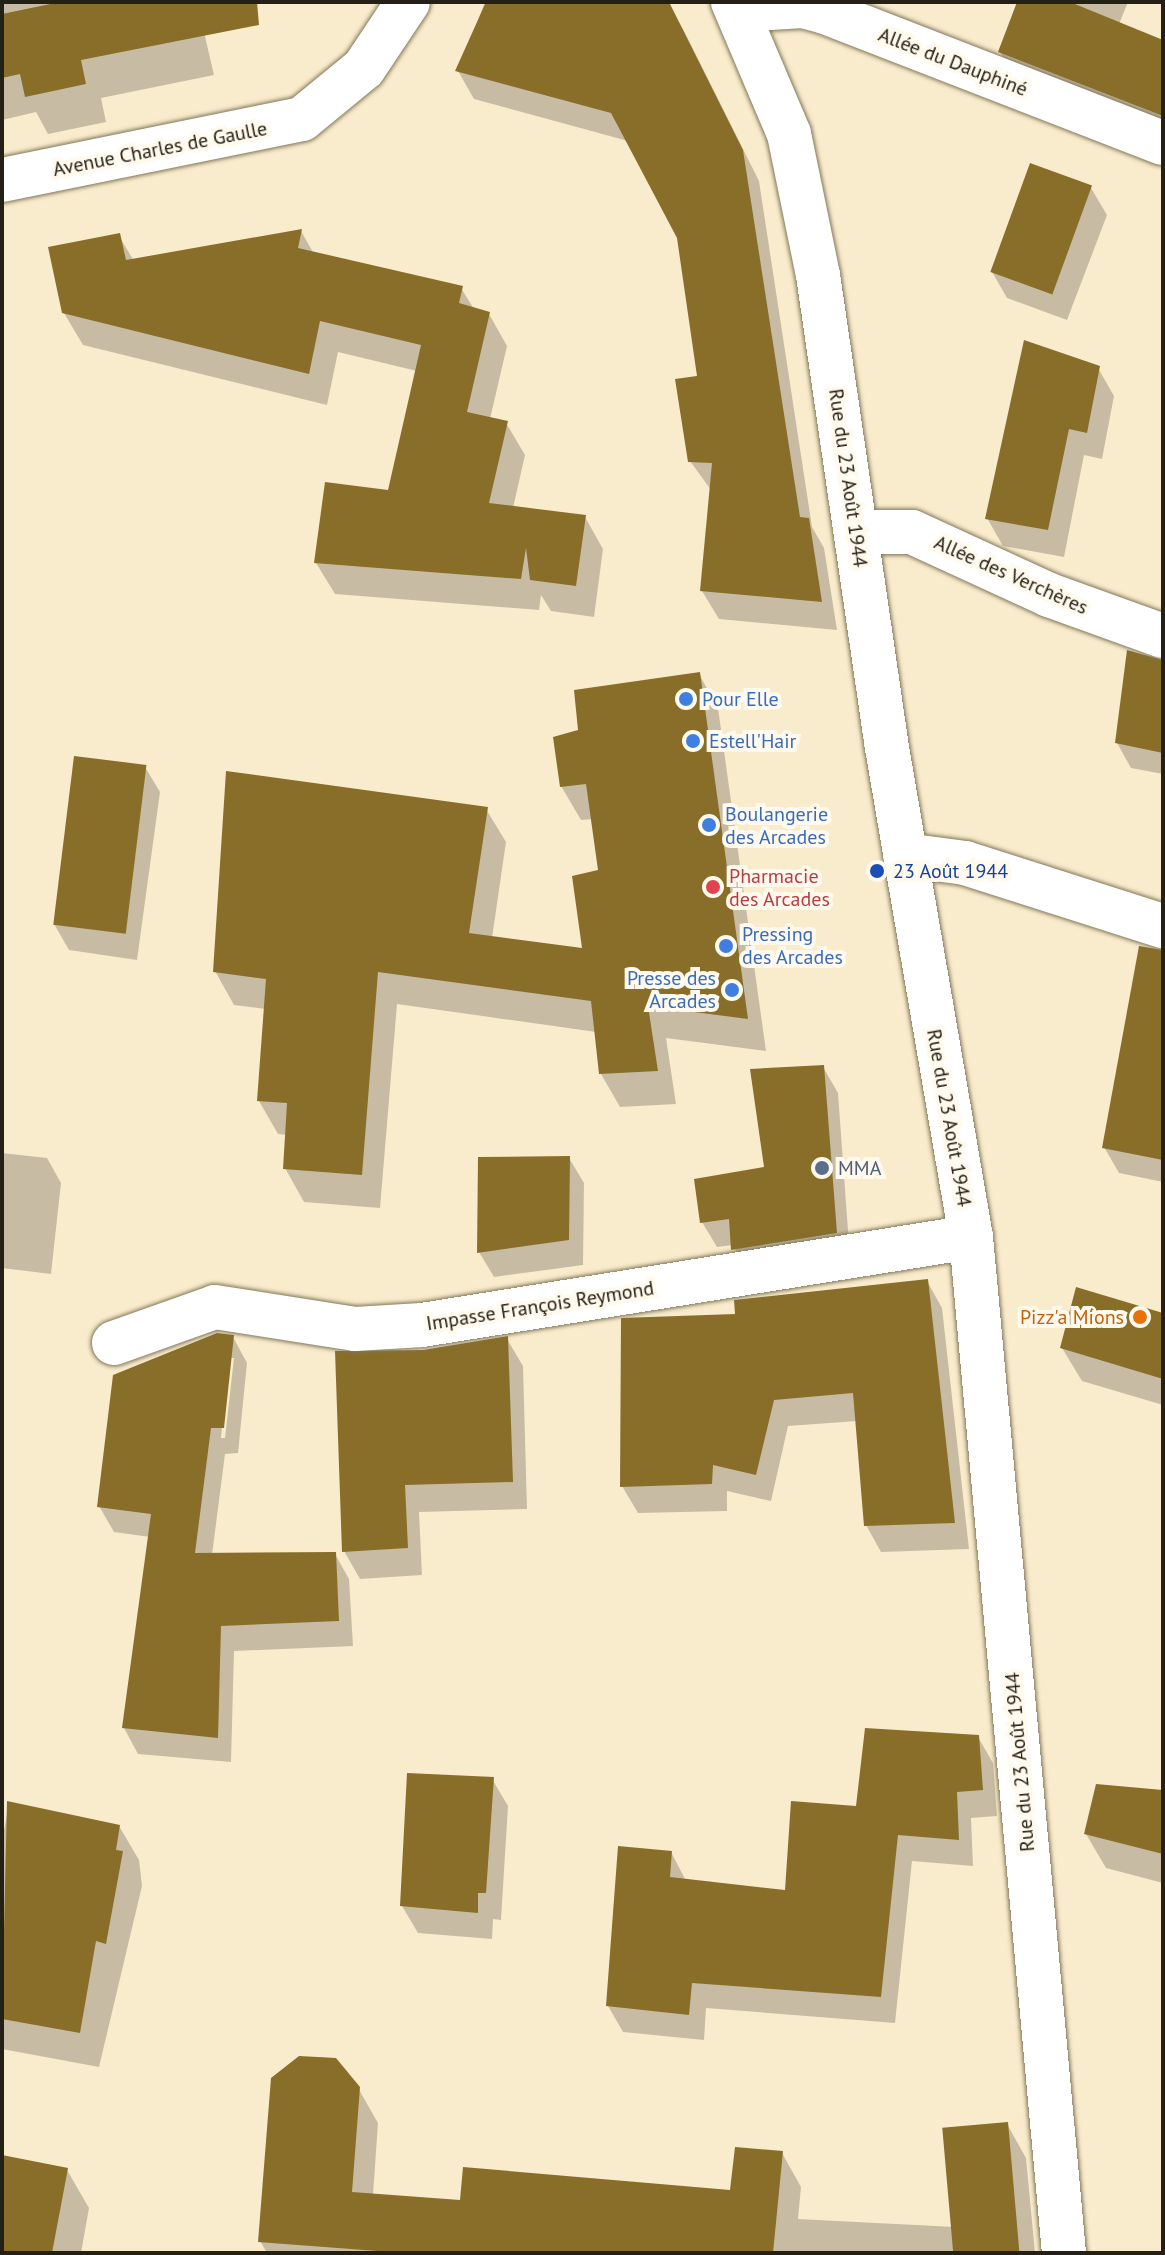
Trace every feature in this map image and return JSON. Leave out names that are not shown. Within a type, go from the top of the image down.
[{"type":"street","name":"Avenue Charles de Gaulle","points":[[2,180],[302,119],[364,68],[408,2]]},
{"type":"street","name":"Allée du Dauphiné","points":[[736,6],[814,9],[1163,143]]},
{"type":"street","name":"Rue du 23 Août 1944","points":[[736,6],[789,134],[857,532],[905,855],[971,1237],[1064,2253]]},
{"type":"street","name":"Allée des Verchères","points":[[857,532],[912,532],[1049,595],[1163,636]]},
{"type":"street","points":[[905,855],[965,863],[1163,926]]},
{"type":"street","name":"Impasse François Reymond","points":[[114,1343],[215,1307],[355,1329],[422,1325],[971,1237]]},
{"type":"building","points":[[60,2],[257,2],[259,25],[81,60],[86,84],[25,97],[20,74],[2,78],[2,14]]},
{"type":"building","points":[[486,2],[669,2],[743,150],[800,517],[809,518],[822,602],[700,591],[712,463],[688,462],[675,379],[697,376],[677,238],[611,113],[455,71]]},
{"type":"building","points":[[1017,2],[1070,2],[1163,40],[1163,116],[998,52]]},
{"type":"building","points":[[1030,163],[1092,186],[1052,295],[990,272]]},
{"type":"building","points":[[302,229],[298,248],[463,286],[459,303],[490,312],[467,412],[508,421],[489,503],[586,515],[576,586],[530,580],[526,548],[521,579],[314,563],[325,482],[388,490],[421,345],[320,321],[309,374],[62,313],[48,247],[120,233],[126,260]]},
{"type":"building","points":[[1024,340],[1100,366],[1087,433],[1069,429],[1048,530],[985,519]]},
{"type":"building","points":[[1127,650],[1163,660],[1163,753],[1115,743]]},
{"type":"building","points":[[700,672],[748,1019],[648,1006],[658,1071],[599,1074],[591,1001],[378,972],[362,1175],[283,1169],[287,1103],[257,1101],[266,979],[213,972],[226,771],[488,807],[469,933],[582,948],[572,876],[598,870],[586,784],[560,787],[553,737],[578,730],[574,690]]},
{"type":"building","points":[[74,756],[146,765],[126,934],[53,925]]},
{"type":"building","points":[[1139,946],[1163,950],[1163,1160],[1102,1148]]},
{"type":"building","points":[[824,1065],[837,1233],[731,1250],[729,1219],[700,1223],[694,1179],[764,1167],[750,1069]]},
{"type":"building","points":[[570,1156],[569,1240],[477,1253],[478,1157]]},
{"type":"building","points":[[928,1279],[955,1523],[864,1526],[853,1393],[774,1400],[756,1475],[713,1465],[712,1484],[620,1487],[621,1318],[735,1314],[734,1300]]},
{"type":"building","points":[[1076,1287],[1163,1313],[1163,1379],[1060,1348]]},
{"type":"building","points":[[217,1333],[234,1335],[224,1428],[211,1428],[195,1553],[336,1552],[339,1621],[221,1626],[218,1738],[122,1728],[151,1514],[97,1507],[113,1375]]},
{"type":"building","points":[[508,1336],[513,1482],[405,1485],[408,1548],[342,1552],[335,1351],[423,1350]]},
{"type":"building","points":[[865,1728],[979,1735],[983,1790],[957,1792],[959,1840],[898,1835],[881,1997],[692,1983],[689,2015],[606,2006],[618,1846],[672,1851],[670,1877],[785,1890],[791,1801],[856,1806]]},
{"type":"building","points":[[407,1773],[494,1777],[486,1893],[478,1893],[478,1913],[400,1906]]},
{"type":"building","points":[[1096,1784],[1163,1790],[1163,1854],[1084,1834]]},
{"type":"building","points":[[7,1801],[120,1825],[116,1850],[123,1851],[106,1944],[96,1941],[80,2033],[2,2019]]},
{"type":"building","points":[[299,2056],[336,2058],[360,2087],[352,2192],[460,2200],[463,2167],[730,2190],[735,2147],[783,2151],[773,2253],[404,2253],[258,2242],[271,2078]]},
{"type":"building","points":[[1008,2122],[1019,2253],[953,2253],[942,2128]]},
{"type":"building","points":[[2,2155],[68,2168],[52,2253],[2,2253]]},
{"type":"place","name":"Pour Elle","points":[[686,699]]},
{"type":"place","name":"Estell'Hair","points":[[693,741]]},
{"type":"place","name":"Boulangerie des Arcades","points":[[709,825]]},
{"type":"place","name":"23 Août 1944","points":[[877,871]]},
{"type":"place","name":"Pharmacie des Arcades","points":[[713,887]]},
{"type":"place","name":"Pressing des Arcades","points":[[726,946]]},
{"type":"place","name":"Presse des Arcades","points":[[732,990]]},
{"type":"place","name":"MMA","points":[[822,1168]]},
{"type":"place","name":"Pizz'a Mions","points":[[1140,1317]]}]
